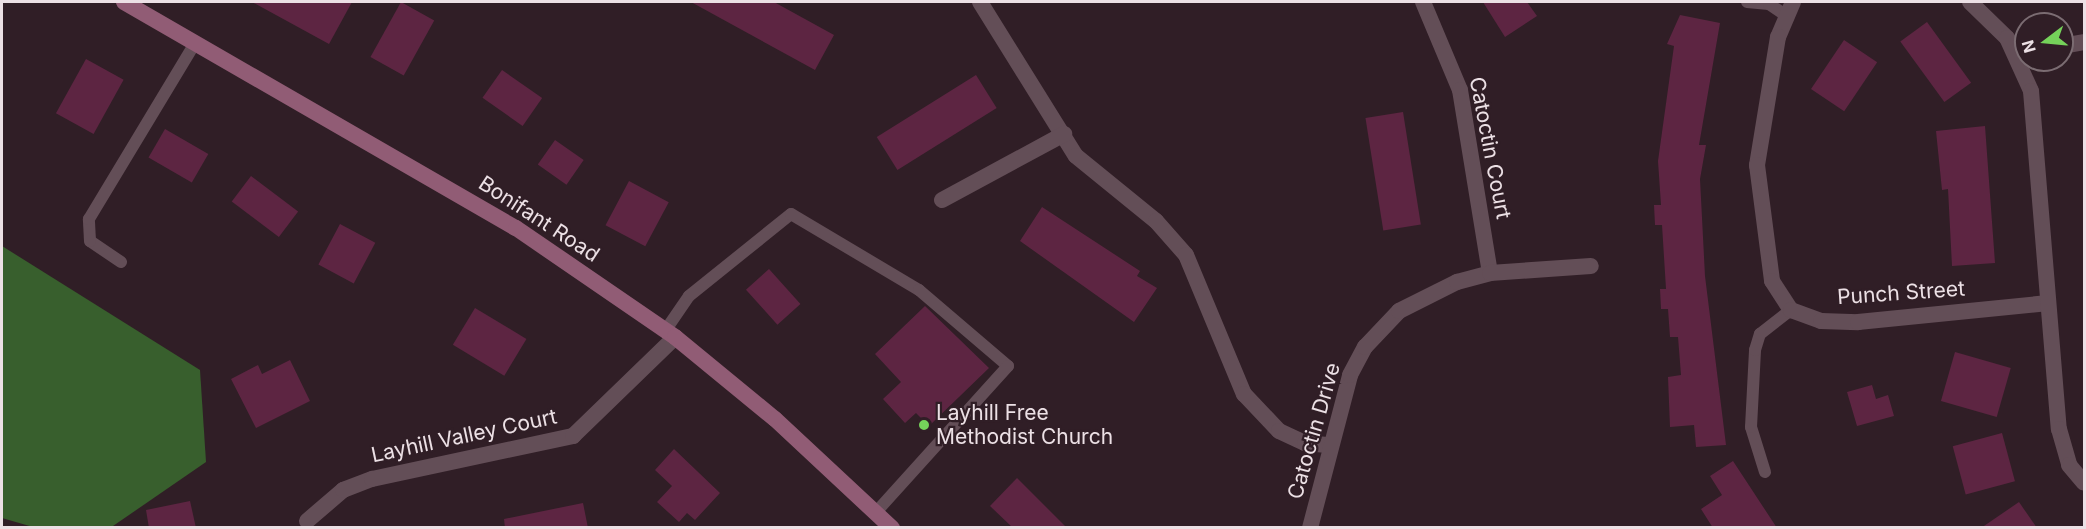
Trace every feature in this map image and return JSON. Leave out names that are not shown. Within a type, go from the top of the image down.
[{"type":"main road","name":"Bonifant Road","points":[[123,2],[516,228],[670,334],[892,528]]},
{"type":"street","points":[[980,2],[1076,156],[1156,221],[1186,255],[1244,394],[1279,431],[1305,443],[1330,445]]},
{"type":"street","name":"Catoctin Court","points":[[1423,2],[1460,90],[1490,273]]},
{"type":"street","points":[[1970,2],[2014,46]]},
{"type":"street","points":[[1790,9],[1778,36],[1757,165],[1772,281],[1791,310]]},
{"type":"street","points":[[2026,72],[2031,91],[2059,429],[2069,465],[2085,483]]},
{"type":"street","points":[[942,200],[1064,134]]},
{"type":"street","name":"Catoctin Drive","points":[[1310,528],[1350,375],[1365,347],[1399,311],[1457,282],[1490,273],[1591,266]]},
{"type":"street","name":"Punch Street","points":[[1791,310],[1821,321],[1858,322],[2048,303]]},
{"type":"street","name":"Layhill Valley Court","points":[[307,521],[344,490],[372,478],[573,436],[670,334]]},
{"type":"lane","points":[[1747,2],[1790,9]]},
{"type":"lane","points":[[121,262],[90,242],[89,219],[195,43]]},
{"type":"lane","points":[[670,334],[689,296],[791,213],[919,290],[1008,366],[876,512]]},
{"type":"lane","points":[[1765,472],[1751,427],[1755,350],[1760,334],[1791,310]]},
{"type":"green space","points":[[2,246],[200,370],[206,462],[113,526],[33,527],[2,518]]},
{"type":"building","points":[[252,2],[352,2],[329,44]]},
{"type":"building","points":[[401,2],[434,20],[404,76],[370,57]]},
{"type":"building","points":[[691,2],[774,2],[834,35],[815,70]]},
{"type":"building","points":[[1483,2],[1527,2],[1537,16],[1505,37]]},
{"type":"building","points":[[1680,15],[1720,23],[1699,145],[1706,145],[1700,179],[1705,276],[1726,445],[1696,447],[1694,425],[1670,427],[1668,377],[1681,375],[1678,337],[1670,337],[1668,309],[1661,309],[1660,289],[1666,289],[1662,225],[1655,225],[1654,205],[1661,205],[1658,161],[1674,46],[1667,44]]},
{"type":"building","points":[[1927,22],[1971,83],[1944,102],[1900,41]]},
{"type":"building","points":[[1844,40],[1877,62],[1844,111],[1811,89]]},
{"type":"building","points":[[86,59],[124,80],[94,134],[56,113]]},
{"type":"building","points":[[502,70],[542,98],[523,126],[482,98]]},
{"type":"building","points":[[976,75],[997,108],[897,170],[877,137]]},
{"type":"building","points":[[1403,112],[1421,225],[1383,231],[1365,118]]},
{"type":"building","points":[[1985,126],[1995,263],[1952,266],[1948,189],[1942,190],[1936,131]]},
{"type":"building","points":[[165,129],[208,154],[192,183],[148,158]]},
{"type":"building","points":[[555,140],[584,160],[566,185],[538,165]]},
{"type":"building","points":[[251,176],[298,212],[279,237],[232,202]]},
{"type":"building","points":[[629,181],[669,202],[645,246],[606,225]]},
{"type":"building","points":[[1042,207],[1140,271],[1137,276],[1157,288],[1134,322],[1020,241]]},
{"type":"building","points":[[340,224],[375,243],[354,283],[318,265]]},
{"type":"building","points":[[769,269],[800,304],[777,325],[746,290]]},
{"type":"building","points":[[925,306],[989,368],[929,426],[916,413],[905,423],[883,399],[901,382],[875,354]]},
{"type":"building","points":[[475,308],[526,339],[504,376],[453,345]]},
{"type":"building","points":[[1955,352],[2011,368],[1997,417],[1941,401]]},
{"type":"building","points":[[290,360],[310,401],[256,428],[231,379],[258,365],[262,374]]},
{"type":"building","points":[[1872,385],[1876,399],[1888,395],[1894,416],[1857,426],[1847,392]]},
{"type":"building","points":[[2002,433],[2015,481],[1966,494],[1953,446]]},
{"type":"building","points":[[674,449],[720,493],[695,520],[687,513],[679,522],[657,502],[672,486],[655,470]]},
{"type":"building","points":[[1733,461],[1777,528],[1713,528],[1701,509],[1722,495],[1710,476]]},
{"type":"building","points":[[1017,478],[1067,528],[1013,528],[990,506]]},
{"type":"building","points":[[190,501],[196,528],[149,528],[146,510]]},
{"type":"building","points":[[2019,502],[2037,528],[1981,528]]},
{"type":"building","points":[[583,503],[588,528],[505,528],[504,519]]},
{"type":"place","name":"Layhill Free Methodist Church","points":[[924,425]]}]
